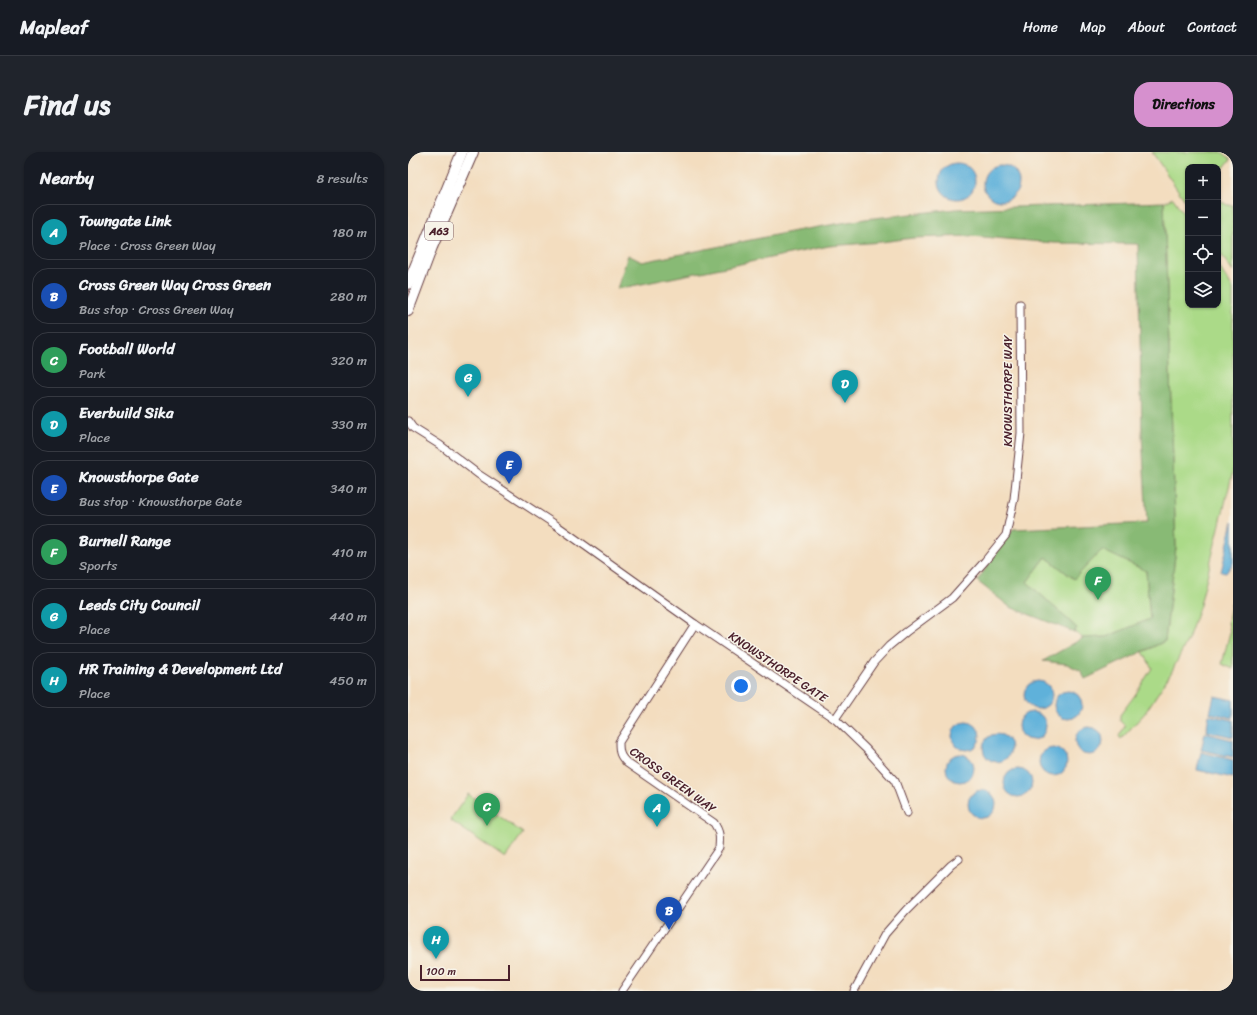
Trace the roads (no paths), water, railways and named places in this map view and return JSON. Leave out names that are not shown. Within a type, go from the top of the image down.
[{"type":"highway","name":"A63","points":[[408,284],[462,152]]},
{"type":"highway","name":"A63","points":[[408,311],[432,247],[473,152]]},
{"type":"street","name":"KNOWSTHORPE WAY","points":[[835,719],[874,662],[889,646],[906,632],[952,598],[986,561],[1006,535],[1014,499],[1021,433],[1020,304]]},
{"type":"street","name":"KNOWSTHORPE GATE","points":[[408,421],[411,428],[440,445],[478,474],[556,525],[695,624],[835,719],[866,748],[895,781],[907,813]]},
{"type":"street","name":"CROSS GREEN WAY","points":[[622,991],[719,848],[719,830],[714,823],[627,763],[621,756],[618,742],[695,624]]},
{"type":"street","points":[[854,991],[885,934],[906,910],[958,859]]},
{"type":"water","points":[[961,163],[970,168],[974,174],[974,188],[970,194],[961,199],[953,199],[944,194],[940,188],[939,177],[944,168],[950,164]]},
{"type":"water","points":[[1005,165],[1014,170],[1018,176],[1018,190],[1014,196],[1005,201],[997,201],[988,196],[984,190],[983,179],[988,170],[994,166]]},
{"type":"water","points":[[1233,521],[1233,563],[1226,573],[1221,572]]},
{"type":"water","points":[[1038,681],[1048,685],[1052,695],[1048,705],[1038,709],[1028,705],[1024,695],[1028,685]]},
{"type":"water","points":[[1068,691],[1078,695],[1082,705],[1078,715],[1068,719],[1058,715],[1054,705],[1058,695]]},
{"type":"water","points":[[1214,696],[1233,700],[1233,718],[1210,713]]},
{"type":"water","points":[[1032,712],[1042,716],[1046,726],[1042,736],[1032,740],[1022,736],[1018,726],[1022,716]]},
{"type":"water","points":[[1209,715],[1233,720],[1233,737],[1206,731]]},
{"type":"water","points":[[966,722],[976,726],[980,736],[976,746],[966,750],[956,746],[952,736],[956,726]]},
{"type":"water","points":[[1089,727],[1099,731],[1103,741],[1099,751],[1089,755],[1079,751],[1075,741],[1079,731]]},
{"type":"water","points":[[1205,733],[1233,740],[1233,757],[1201,750]]},
{"type":"water","points":[[997,734],[1007,738],[1011,748],[1007,758],[997,762],[987,758],[983,748],[987,738]]},
{"type":"water","points":[[1053,748],[1063,752],[1067,762],[1063,772],[1053,776],[1043,772],[1039,762],[1043,752]]},
{"type":"water","points":[[1201,752],[1233,760],[1233,778],[1197,770]]},
{"type":"water","points":[[960,754],[970,758],[974,768],[970,778],[960,782],[950,778],[946,768],[950,758]]},
{"type":"water","points":[[1018,769],[1028,773],[1032,783],[1028,793],[1018,797],[1008,793],[1004,783],[1008,773]]},
{"type":"water","points":[[982,790],[992,794],[996,804],[992,814],[982,818],[972,814],[968,804],[972,794]]},
{"type":"place","name":"Leeds City Council","points":[[468,397]]},
{"type":"place","name":"Everbuild Sika","points":[[845,403]]},
{"type":"place","name":"Knowsthorpe Gate","points":[[509,484]]},
{"type":"place","name":"Burnell Range","points":[[1098,600]]},
{"type":"place","name":"Football World","points":[[487,826]]},
{"type":"place","name":"Towngate Link","points":[[657,827]]},
{"type":"place","name":"Cross Green Way Cross Green","points":[[669,930]]},
{"type":"place","name":"HR Training & Development Ltd","points":[[436,959]]}]
